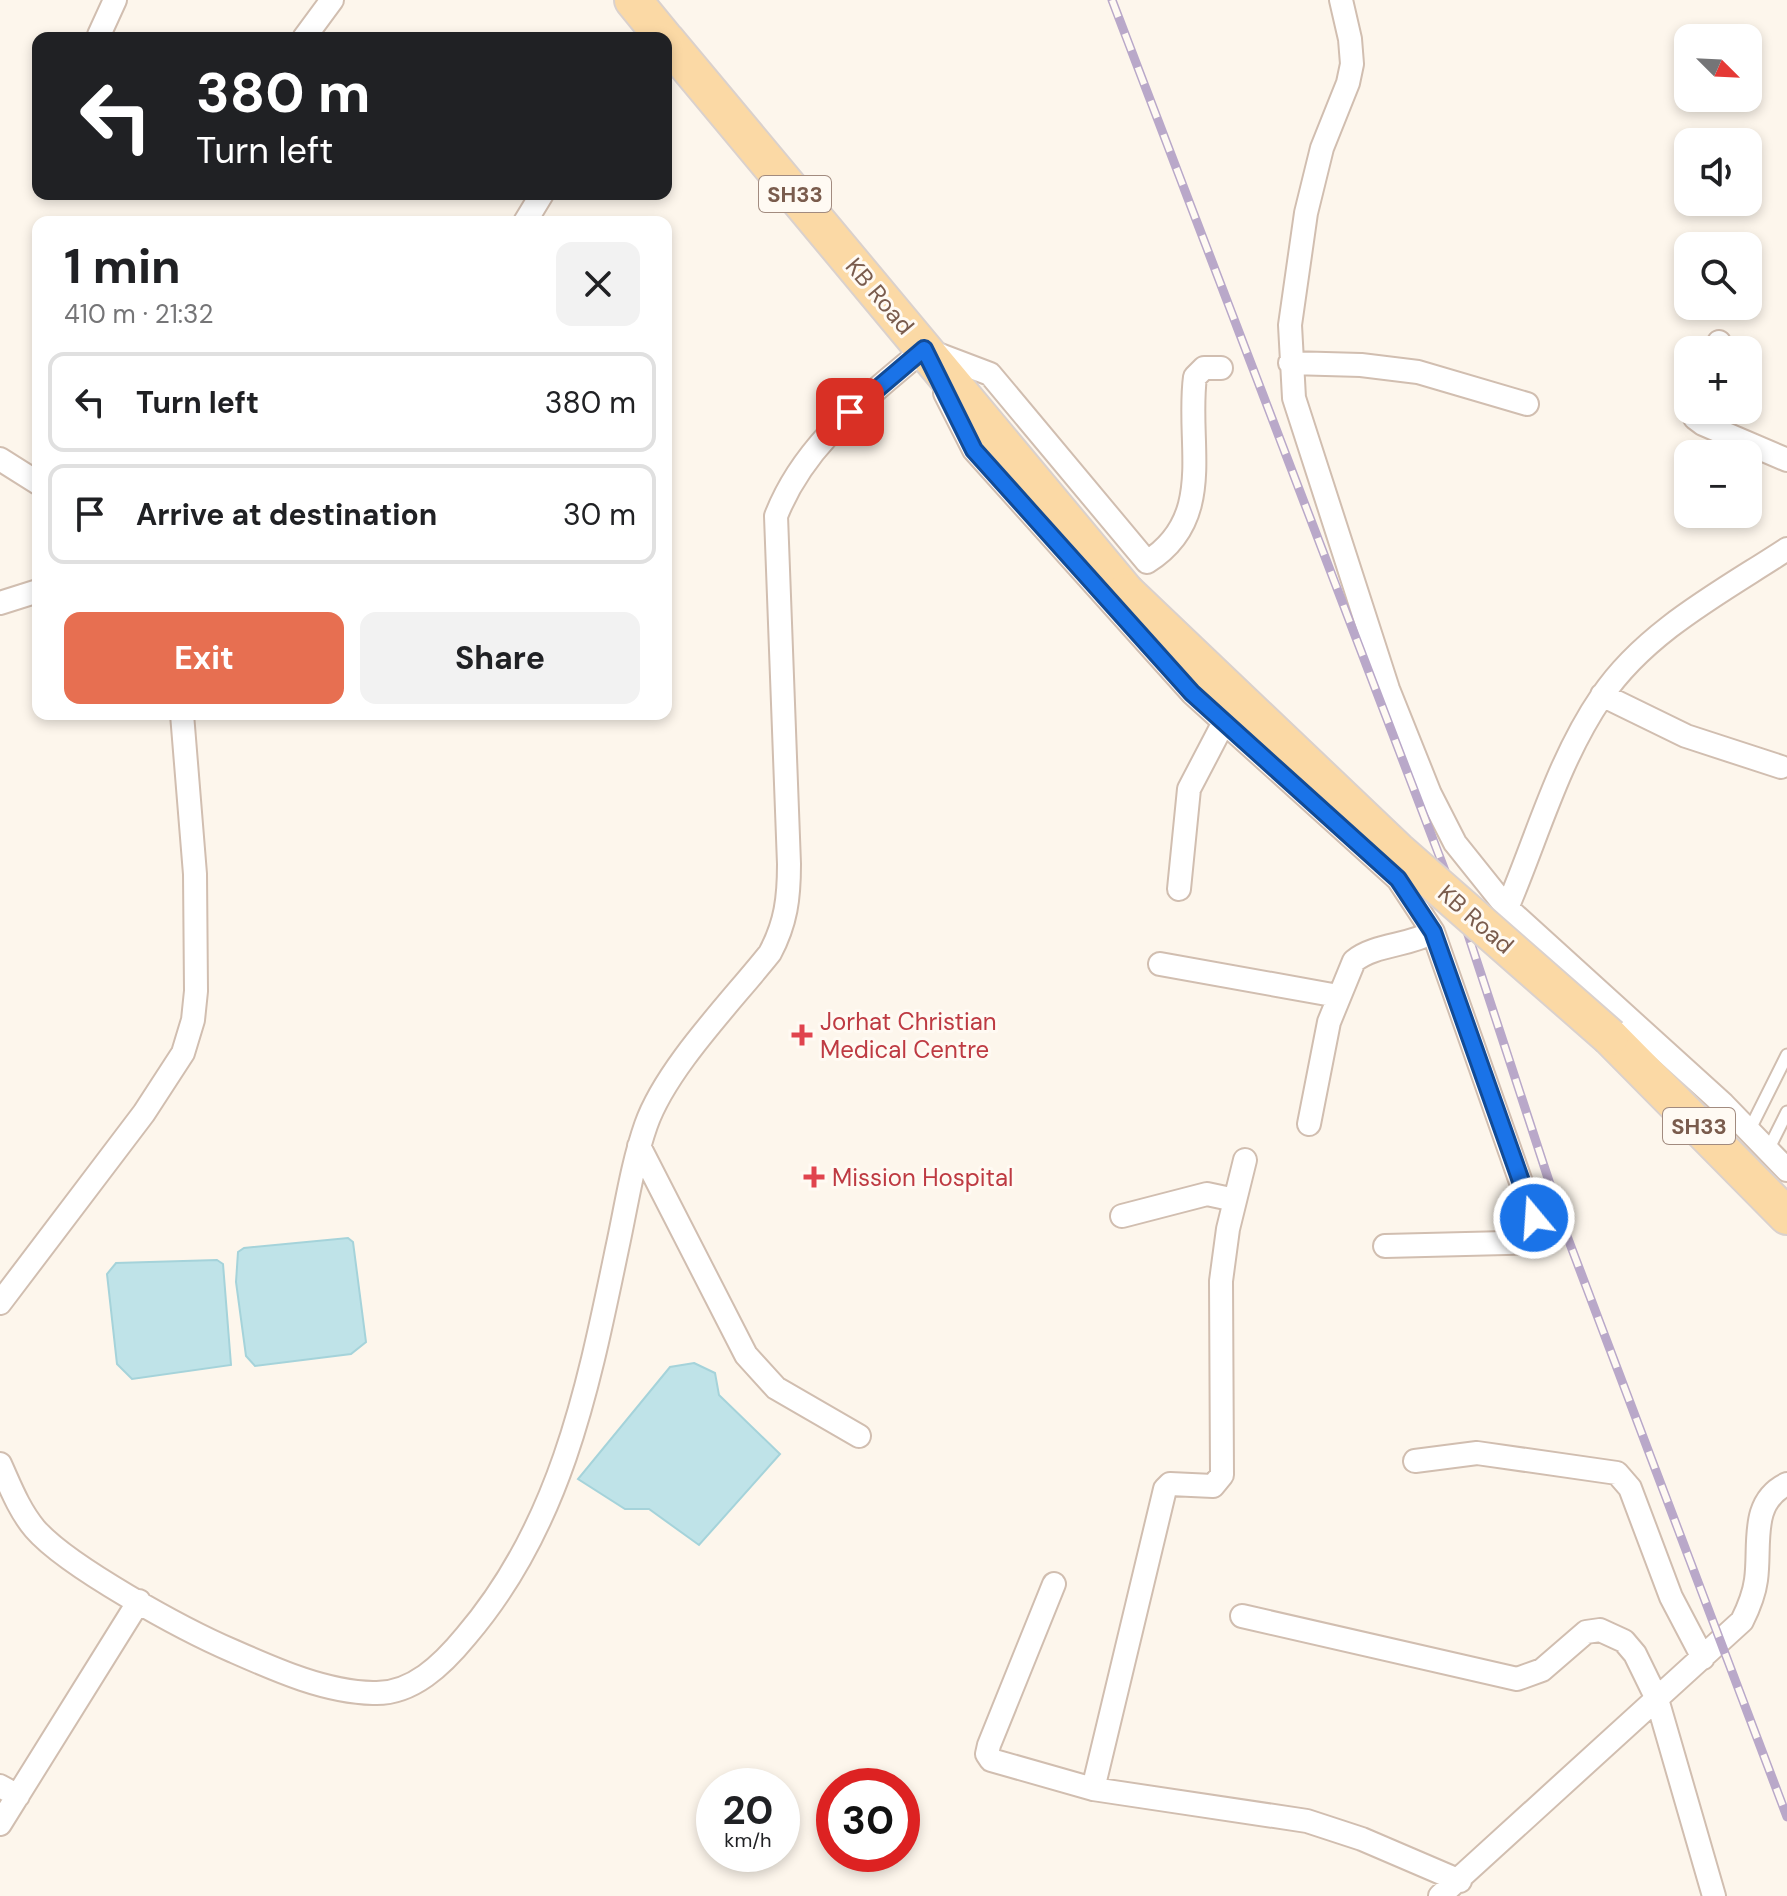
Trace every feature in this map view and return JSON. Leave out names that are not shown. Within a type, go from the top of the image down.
[{"type":"main road","name":"KB Road","points":[[633,0],[657,32]]},
{"type":"main road","name":"KB Road","points":[[672,50],[1126,592],[1398,851],[1610,1037],[1787,1216]]},
{"type":"street","points":[[100,32],[115,0]]},
{"type":"street","points":[[308,32],[332,0]]},
{"type":"street","points":[[1341,0],[1352,64],[1313,179],[1290,325],[1290,363],[1302,428],[1393,702],[1430,794],[1455,843],[1507,908],[1749,1131],[1787,1170]]},
{"type":"street","points":[[924,349],[990,374],[1147,562],[1166,550],[1192,495],[1196,469],[1195,377],[1204,368],[1221,368]]},
{"type":"street","points":[[924,349],[974,450],[1192,693],[1398,879],[1433,932],[1542,1242],[1385,1246]]},
{"type":"street","points":[[0,1464],[21,1508],[39,1533],[63,1554],[221,1646],[323,1685],[374,1694],[402,1689],[447,1658],[514,1570],[533,1539],[560,1476],[588,1388],[639,1146],[655,1102],[770,953],[783,928],[788,905],[776,516],[796,471],[815,447],[924,349]]},
{"type":"street","points":[[1290,363],[1361,365],[1418,372],[1527,404]]},
{"type":"street","points":[[1703,424],[1787,460]]},
{"type":"street","points":[[0,459],[32,479]]},
{"type":"street","points":[[1507,908],[1569,754],[1602,695],[1630,663],[1671,627],[1787,549]]},
{"type":"street","points":[[0,603],[32,593]]},
{"type":"street","points":[[1602,695],[1686,736],[1781,767]]},
{"type":"street","points":[[0,1303],[144,1113],[183,1053],[193,1020],[196,991],[195,874],[182,720]]},
{"type":"street","points":[[1179,889],[1189,789],[1224,722]]},
{"type":"street","points":[[1309,1124],[1323,1046],[1338,996],[1354,961],[1433,932]]},
{"type":"street","points":[[1160,964],[1338,996]]},
{"type":"street","points":[[639,1146],[746,1355],[776,1388],[859,1436]]},
{"type":"street","points":[[1093,1789],[1165,1489],[1170,1484],[1213,1486],[1222,1475],[1221,1281],[1245,1160]]},
{"type":"street","points":[[1122,1216],[1207,1194],[1235,1200]]},
{"type":"street","points":[[1415,1461],[1477,1453],[1617,1473],[1630,1488],[1671,1597],[1703,1658]]},
{"type":"street","points":[[1440,1896],[1742,1621],[1750,1606],[1757,1577],[1759,1522],[1764,1503],[1773,1492],[1787,1484]]},
{"type":"street","points":[[1054,1584],[987,1754],[998,1764],[1093,1789],[1307,1821],[1362,1839],[1460,1881]]},
{"type":"street","points":[[0,1824],[9,1791],[139,1601]]},
{"type":"street","points":[[1242,1616],[1517,1679],[1542,1670],[1586,1632],[1600,1630],[1624,1641],[1635,1654],[1657,1699],[1714,1896]]},
{"type":"lane","points":[[1749,1131],[1785,1063]]},
{"type":"lane","points":[[1768,1150],[1787,1112]]},
{"type":"water","points":[[348,1238],[353,1242],[366,1342],[351,1354],[255,1366],[246,1356],[236,1282],[238,1252],[244,1248]]},
{"type":"water","points":[[217,1260],[223,1264],[231,1365],[132,1379],[117,1364],[107,1274],[116,1263]]},
{"type":"water","points":[[694,1363],[715,1373],[719,1395],[780,1454],[699,1545],[649,1509],[625,1509],[578,1479],[670,1367]]},
{"type":"railway","points":[[1112,0],[1460,910],[1567,1236],[1787,1817]]},
{"type":"place","name":"Jorhat Christian Medical Centre","points":[[802,1035]]},
{"type":"place","name":"Mission Hospital","points":[[814,1177]]},
{"type":"route","points":[[850,412],[924,349],[974,450],[1192,693],[1398,879],[1433,932],[1472,1035],[1534,1218]]}]
